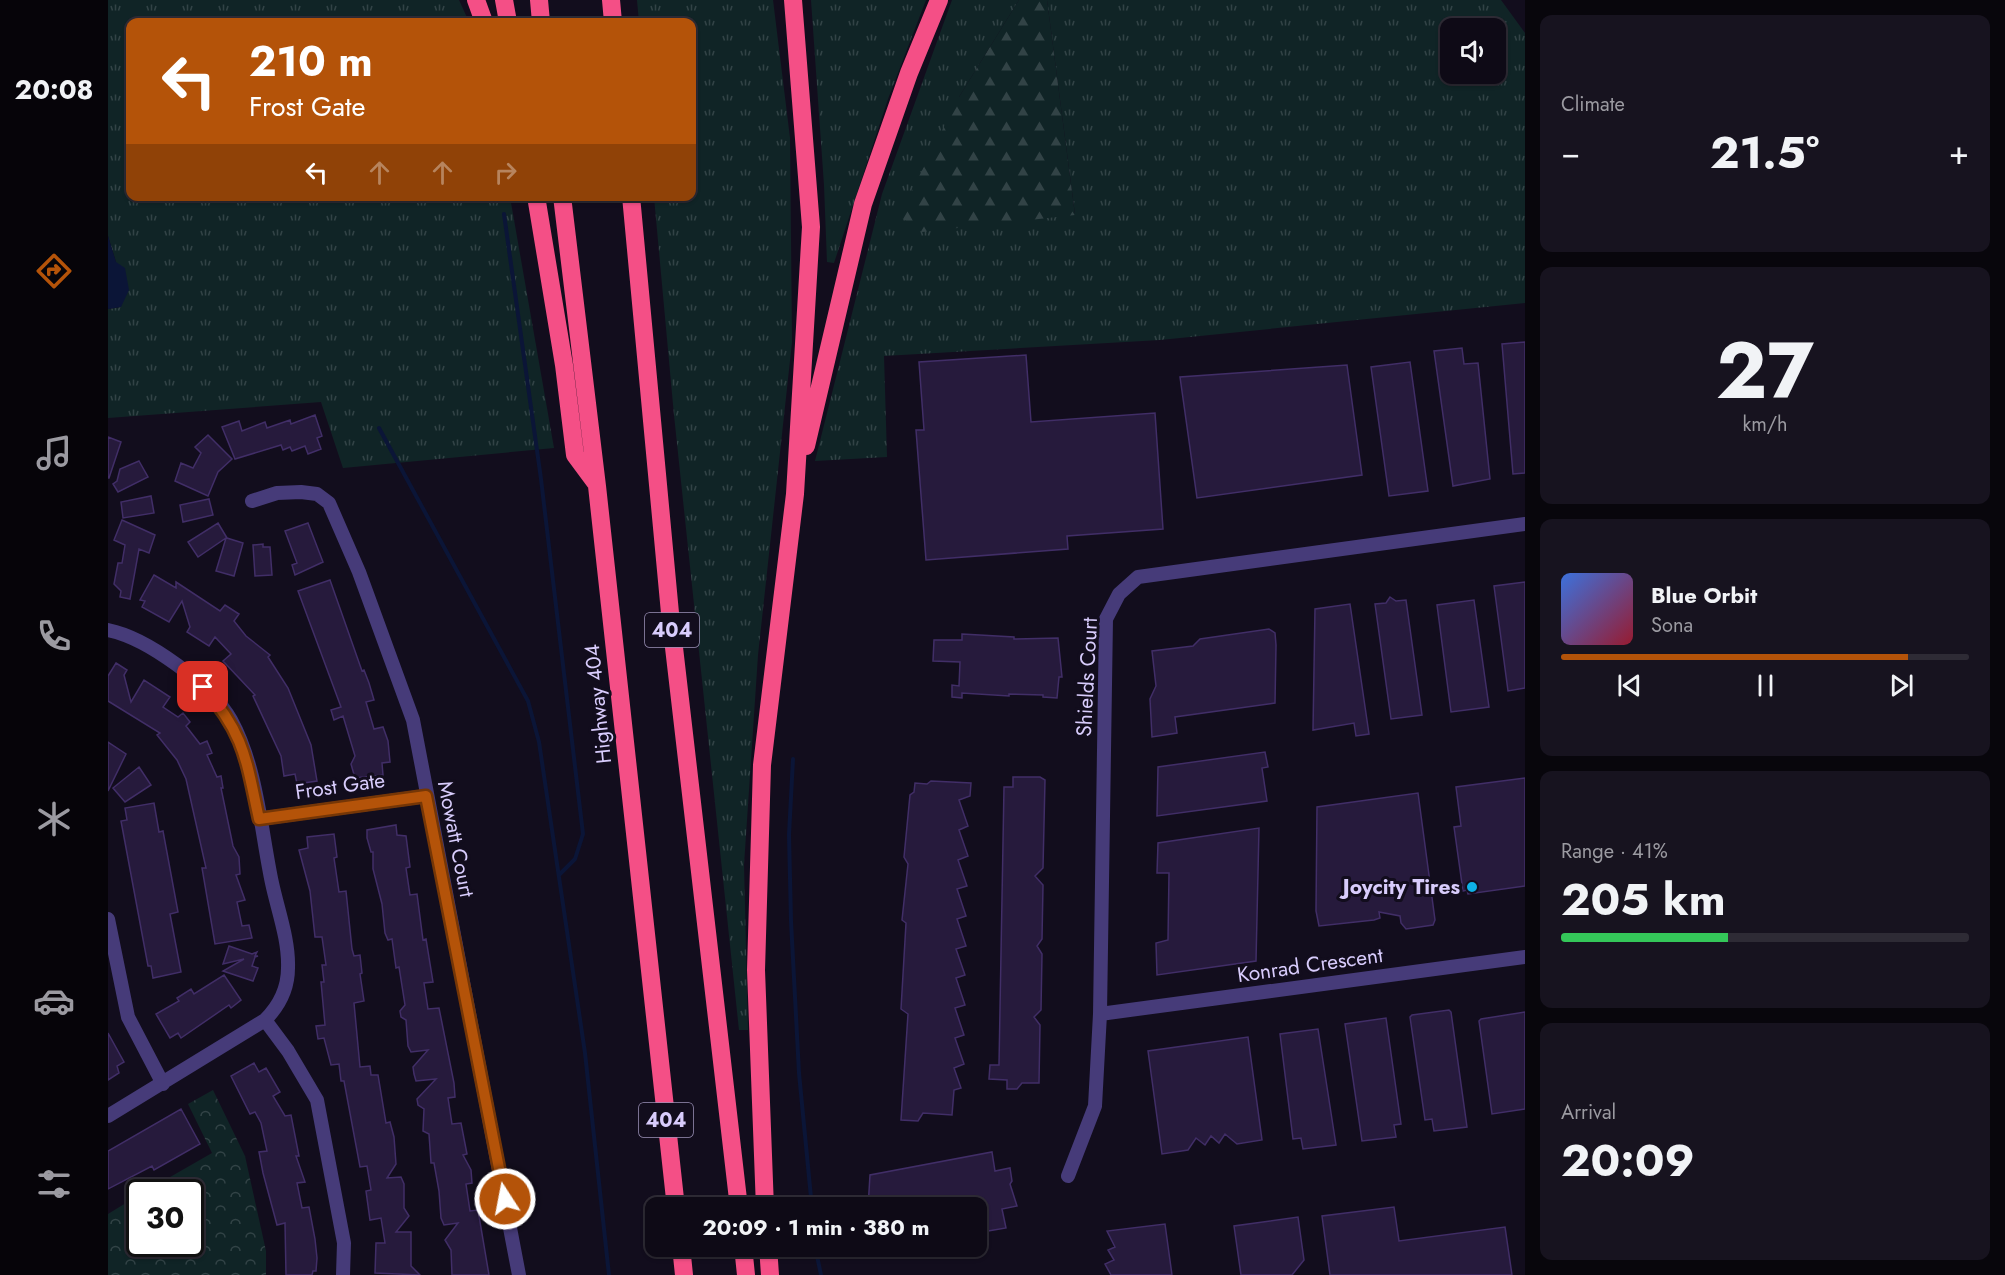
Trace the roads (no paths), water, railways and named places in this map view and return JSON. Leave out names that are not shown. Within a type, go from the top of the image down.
[{"type":"highway","points":[[476,0],[483,18]]},
{"type":"highway","points":[[504,0],[507,18]]},
{"type":"highway","points":[[539,0],[541,18]]},
{"type":"highway","points":[[610,0],[612,18]]},
{"type":"highway","points":[[765,1197],[756,970],[762,765],[795,494],[811,226],[793,0]]},
{"type":"highway","points":[[795,494],[863,204],[909,73],[939,0]]},
{"type":"highway","points":[[528,201],[544,243]]},
{"type":"highway","points":[[537,201],[575,454],[597,486]]},
{"type":"highway","name":"Highway 404","points":[[563,201],[597,486],[675,1197]]},
{"type":"highway","name":"404","points":[[631,201],[670,613],[738,1197]]},
{"type":"highway","points":[[682,1257],[684,1275]]},
{"type":"highway","points":[[745,1257],[747,1275]]},
{"type":"highway","points":[[769,1257],[770,1275]]},
{"type":"street","name":"Mowatt Court","points":[[252,501],[277,493],[301,492],[316,495],[329,503],[343,531],[413,720],[519,1275]]},
{"type":"street","name":"Shields Court","points":[[1068,1176],[1095,1106],[1100,1014],[1106,619],[1119,594],[1138,577],[1525,524]]},
{"type":"street","points":[[108,630],[131,639],[167,660],[203,687],[230,720],[250,769],[287,947],[288,969],[284,992],[277,1009],[265,1020],[108,1116]]},
{"type":"street","name":"Frost Gate","points":[[259,819],[426,796]]},
{"type":"street","points":[[108,919],[128,1017],[163,1084]]},
{"type":"street","name":"Konrad Crescent","points":[[1100,1014],[1525,957]]},
{"type":"street","points":[[265,1020],[288,1051],[316,1100],[344,1243],[343,1275]]},
{"type":"water","points":[[108,236],[116,262],[125,268],[129,290],[121,307],[108,309]]},
{"type":"waterway","points":[[504,214],[541,479],[583,834],[575,859],[559,875]]},
{"type":"waterway","points":[[379,428],[528,701],[539,742],[585,1053],[609,1275]]},
{"type":"waterway","points":[[793,759],[789,835],[791,921],[799,1073],[811,1197]]},
{"type":"waterway","points":[[817,1257],[821,1275]]},
{"type":"place","name":"Joycity Tires","points":[[1472,887]]}]
